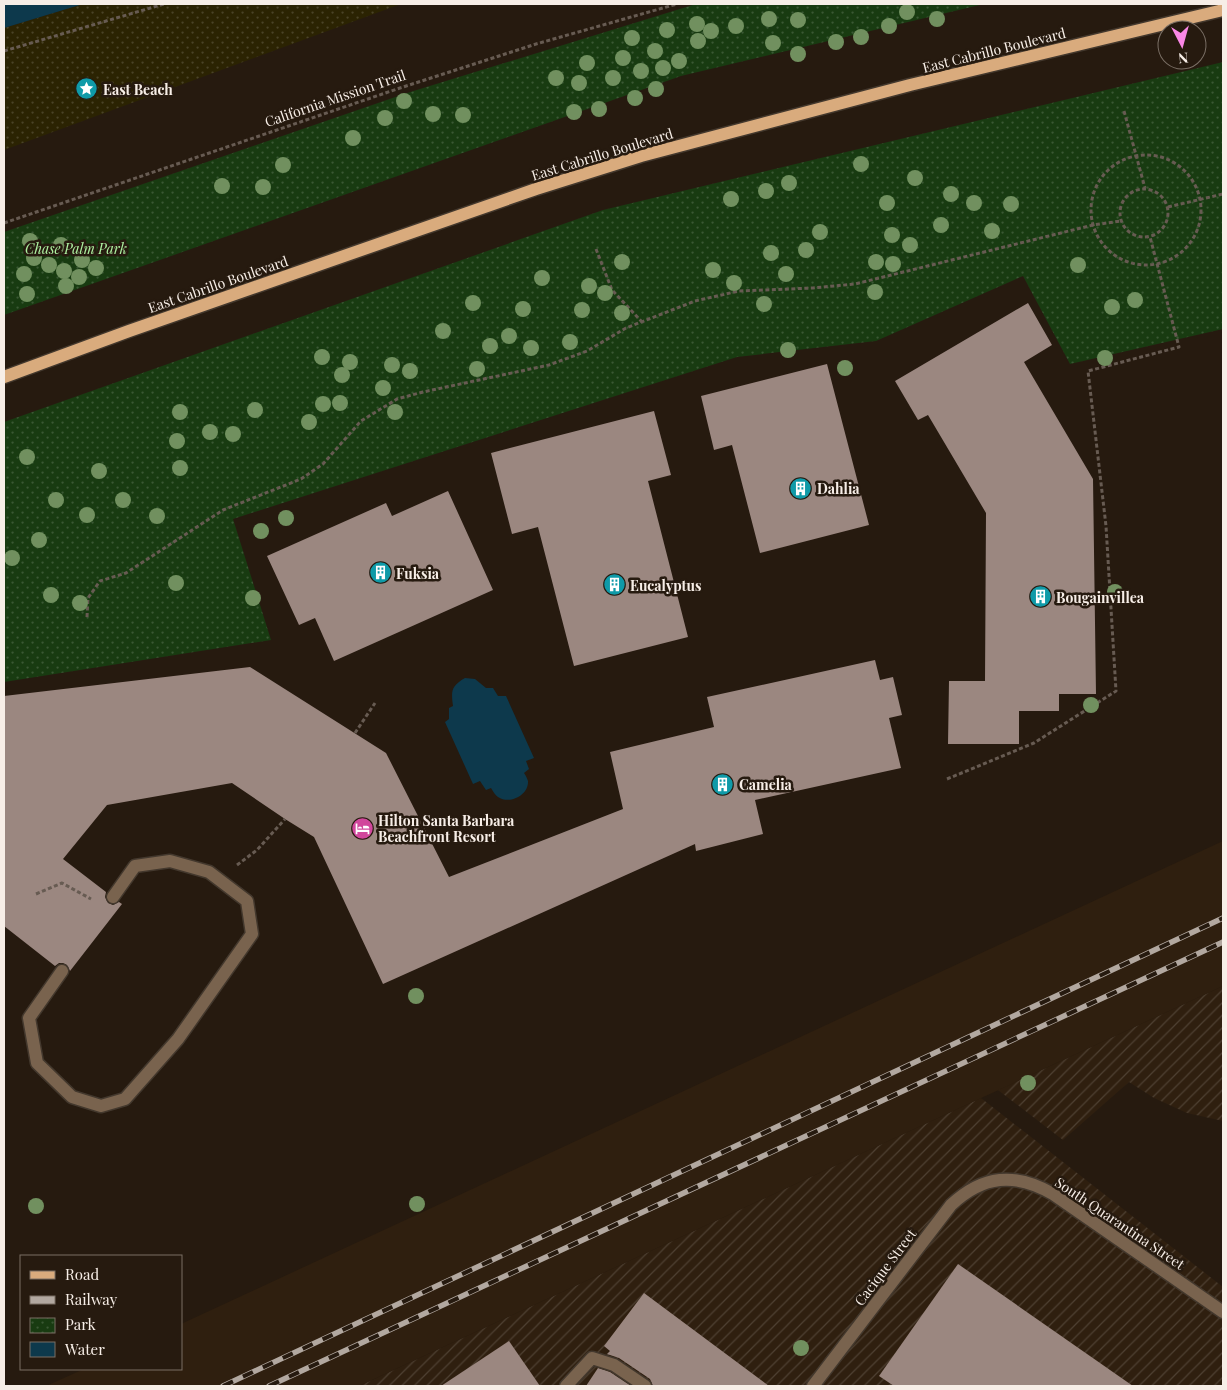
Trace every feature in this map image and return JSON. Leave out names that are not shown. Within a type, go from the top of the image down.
[{"type":"main road","name":"East Cabrillo Boulevard","points":[[4,377],[129,331],[536,189],[641,156],[910,85],[1223,10]]},
{"type":"street","points":[[62,972],[29,1018],[37,1063],[72,1097],[101,1106],[125,1100],[178,1039],[252,934],[247,901],[209,872],[170,861],[135,866],[113,897]]},
{"type":"street","name":"South Quarantina Street","points":[[992,1181],[1008,1179],[1024,1181],[1039,1186],[1223,1312]]},
{"type":"street","name":"Cacique Street","points":[[813,1386],[951,1205],[976,1186],[992,1181]]},
{"type":"street","points":[[566,1386],[592,1358],[614,1365],[645,1386]]},
{"type":"path","points":[[4,51],[164,4]]},
{"type":"path","name":"California Mission Trail","points":[[4,223],[409,85],[536,44],[677,4]]},
{"type":"path","points":[[1124,111],[1144,188]]},
{"type":"path","points":[[1140,156],[1160,157],[1175,163],[1188,174],[1197,188],[1201,199],[1201,221],[1195,237],[1184,250],[1170,260],[1152,265],[1133,264],[1115,256],[1101,242],[1093,225],[1091,207],[1096,188],[1106,172],[1122,161],[1140,156]]},
{"type":"path","points":[[1144,188],[1160,193],[1168,207],[1167,223],[1162,230],[1150,237],[1139,237],[1132,234],[1121,222],[1120,214],[1120,206],[1124,199],[1130,193],[1144,188]]},
{"type":"path","points":[[1168,207],[1223,194]]},
{"type":"path","points":[[87,618],[88,598],[100,581],[126,573],[222,510],[301,479],[323,464],[361,421],[397,399],[549,365],[587,351],[626,328],[694,301],[738,291],[855,284],[1093,225],[1121,222]]},
{"type":"path","points":[[947,778],[1034,743],[1116,691],[1106,526],[1088,371],[1180,347],[1150,237]]},
{"type":"path","points":[[596,249],[612,290],[642,322]]},
{"type":"path","points":[[355,733],[375,703]]},
{"type":"shaded area","points":[[1223,841],[1223,986],[359,1386],[46,1386],[82,1370],[182,1370],[182,1324]]},
{"type":"shaded area","points":[[1223,986],[1223,1121],[1187,1113],[1154,1098],[1129,1082],[1063,1140],[998,1090]]},
{"type":"shaded area","points":[[981,1098],[1223,1287],[1223,1386],[359,1386]]},
{"type":"sand","name":"East Beach","points":[[83,4],[401,4],[4,150],[4,28]]},
{"type":"green space","name":"Chase Palm Park","points":[[696,4],[984,4],[681,76],[4,315],[4,232],[407,93]]},
{"type":"green space","points":[[1223,62],[1223,329],[1070,364],[1023,276],[876,341],[737,357],[233,519],[271,640],[4,682],[4,422],[603,210],[1189,70],[1207,70],[1207,66]]},
{"type":"water","points":[[4,4],[83,4],[4,28]]},
{"type":"water","points":[[465,678],[475,679],[486,688],[493,688],[498,696],[506,696],[534,758],[526,761],[529,769],[524,773],[528,781],[527,786],[525,791],[518,797],[508,800],[503,799],[497,796],[491,788],[486,790],[480,781],[473,784],[445,722],[449,719],[449,708],[453,706],[453,689]]},
{"type":"building","name":"Bougainvillea","points":[[1028,303],[1052,345],[1024,362],[1093,479],[1096,694],[1059,694],[1059,711],[1019,711],[1019,744],[948,744],[949,681],[985,681],[986,513],[928,415],[918,420],[895,381]]},
{"type":"building","name":"Dahlia","points":[[827,364],[869,525],[760,553],[732,445],[714,450],[701,396]]},
{"type":"building","name":"Eucalyptus","points":[[654,411],[671,475],[648,481],[688,637],[574,666],[538,527],[512,534],[491,453]]},
{"type":"building","name":"Fuksia","points":[[448,491],[493,590],[334,661],[315,618],[299,625],[267,556],[386,503],[392,516]]},
{"type":"building","points":[[875,660],[880,680],[893,677],[902,715],[889,718],[901,768],[755,800],[763,834],[696,851],[695,844],[383,984],[314,837],[232,783],[107,805],[63,859],[106,892],[105,897],[108,903],[113,905],[119,902],[122,904],[70,971],[67,965],[63,963],[55,966],[4,926],[4,696],[250,667],[386,753],[449,877],[623,809],[610,752],[714,727],[707,697]]},
{"type":"building","points":[[958,1264],[1133,1386],[894,1386],[879,1376]]},
{"type":"building","points":[[644,1293],[769,1386],[653,1386],[650,1379],[619,1358],[607,1354],[610,1351],[604,1346]]},
{"type":"building","points":[[509,1341],[540,1386],[441,1386]]},
{"type":"building","points":[[598,1368],[610,1372],[631,1386],[586,1386]]},
{"type":"railway","points":[[223,1386],[1223,918]]},
{"type":"railway","points":[[269,1386],[1223,942]]},
{"type":"place","name":"East Beach","points":[[87,89]]},
{"type":"place","name":"Dahlia","points":[[801,488]]},
{"type":"place","name":"Fuksia","points":[[380,573]]},
{"type":"place","name":"Eucalyptus","points":[[614,585]]},
{"type":"place","name":"Bougainvillea","points":[[1040,597]]},
{"type":"place","name":"Camelia","points":[[723,784]]},
{"type":"place","name":"Hilton Santa Barbara Beachfront Resort","points":[[362,828]]}]
